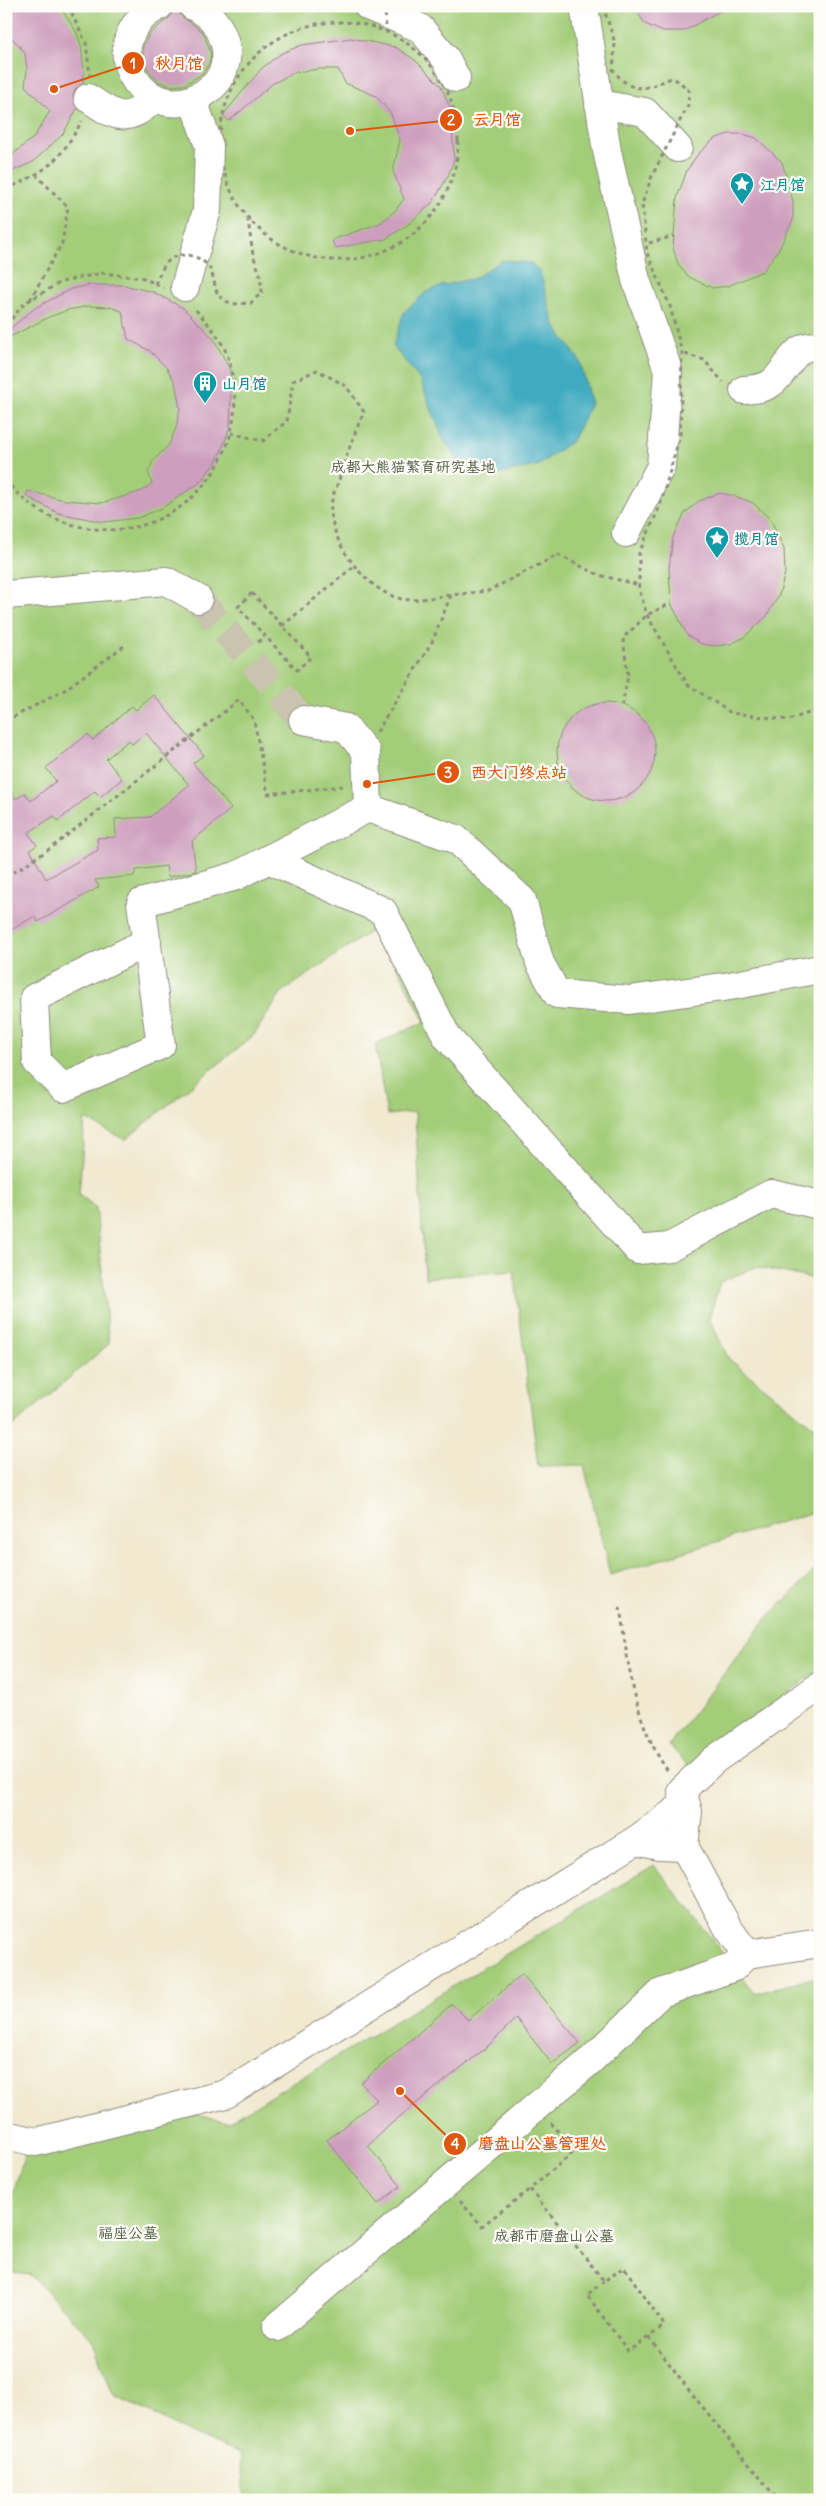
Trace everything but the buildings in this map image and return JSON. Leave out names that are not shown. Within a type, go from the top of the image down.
[{"type":"street","points":[[159,6],[144,15],[127,17],[126,59],[131,75],[141,88],[154,98],[170,103],[193,100],[203,96],[215,84],[223,70],[226,53],[224,37],[216,22],[205,12],[193,6]]},
{"type":"street","points":[[368,6],[420,28],[446,59],[456,78]]},
{"type":"street","points":[[584,6],[607,151],[636,280],[668,370],[661,466],[626,533]]},
{"type":"street","points":[[88,98],[114,115],[130,116],[141,112],[154,98]]},
{"type":"street","points":[[179,292],[207,210],[208,146],[193,100]]},
{"type":"street","points":[[599,104],[645,112],[678,148]]},
{"type":"street","points":[[744,390],[759,389],[772,383],[800,348],[812,345],[820,347]]},
{"type":"street","points":[[6,595],[166,581],[198,599]]},
{"type":"street","points":[[303,720],[346,728],[366,752],[368,796]]},
{"type":"street","points":[[147,942],[34,998],[37,1062],[63,1088],[161,1045],[147,942],[141,903],[236,876],[268,859],[368,796]]},
{"type":"street","points":[[368,796],[456,839],[522,900],[540,963],[557,994],[630,1000],[730,986],[820,968]]},
{"type":"street","points":[[268,859],[384,911],[447,1037],[638,1250],[669,1247],[771,1194],[820,1205]]},
{"type":"street","points":[[6,2135],[36,2142],[226,2094],[636,1840],[684,1797],[714,1760],[820,1686]]},
{"type":"street","points":[[684,1797],[688,1812],[684,1846],[728,1928],[747,1954]]},
{"type":"street","points":[[636,1840],[659,1845],[684,1846]]},
{"type":"street","points":[[278,2327],[591,2060],[661,1993],[734,1967],[747,1954],[820,1944]]},
{"type":"path","points":[[385,6],[386,31]]},
{"type":"path","points":[[603,6],[615,43],[614,70],[623,82],[634,89],[652,87],[671,78],[679,81],[689,91],[688,105],[652,176],[642,204],[647,253],[670,306],[682,353],[680,435],[660,506],[639,554],[639,585],[647,615],[688,684],[731,713],[789,720],[820,709]]},
{"type":"path","points":[[346,22],[386,31],[419,53],[444,84],[457,121],[457,159],[445,196],[422,227],[390,249],[380,252],[352,260],[314,258],[278,244],[248,220],[228,187],[219,149],[224,109],[241,73],[270,44],[306,27],[346,22]]},
{"type":"path","points":[[6,325],[29,301],[62,243],[68,207],[37,176]]},
{"type":"path","points":[[155,284],[163,268],[173,258],[188,255],[201,259],[210,270],[218,294],[225,302],[234,304],[251,303],[262,292],[260,274],[253,255],[248,220]]},
{"type":"path","points":[[646,244],[674,236]]},
{"type":"path","points":[[6,480],[17,495],[52,519],[94,531],[137,528],[177,511],[208,482],[229,445],[236,404],[230,362],[211,325],[179,292],[144,278],[102,274],[61,282],[29,301]]},
{"type":"path","points":[[682,353],[704,360],[723,382],[744,390]]},
{"type":"path","points":[[231,433],[263,440],[287,420],[293,381],[317,370],[346,386],[364,412],[346,454],[331,504],[332,521],[339,542],[353,567],[382,591],[403,600],[488,591],[558,555],[599,575],[639,585]]},
{"type":"path","points":[[282,626],[353,567]]},
{"type":"path","points":[[252,594],[311,657],[297,670],[266,636],[238,607],[252,594]]},
{"type":"path","points":[[366,752],[432,642],[451,595]]},
{"type":"path","points":[[622,706],[628,676],[623,638],[647,615],[671,603]]},
{"type":"path","points":[[258,642],[266,636]]},
{"type":"path","points":[[6,721],[63,691],[124,646]]},
{"type":"path","points":[[6,872],[11,874],[51,848],[239,700],[254,720],[268,794],[368,796]]},
{"type":"path","points":[[620,1607],[629,1671],[640,1713],[656,1754],[684,1797]]},
{"type":"path","points":[[444,2184],[482,2226],[575,2151],[536,2105]]},
{"type":"path","points":[[530,2189],[604,2281]]},
{"type":"path","points":[[624,2267],[664,2325],[649,2337],[628,2351],[587,2295],[624,2267]]},
{"type":"path","points":[[649,2337],[692,2394],[778,2500]]},
{"type":"green space","name":"成都大熊猫繁育研究基地","points":[[6,6],[820,6],[820,1280],[756,1267],[720,1282],[709,1318],[729,1359],[820,1432],[820,1510],[610,1575],[584,1465],[538,1466],[514,1271],[425,1278],[415,1112],[387,1115],[375,1044],[425,1022],[377,927],[281,993],[254,1035],[125,1140],[85,1119],[79,1194],[96,1208],[109,1344],[6,1432]]},
{"type":"green space","points":[[820,1565],[820,1669],[690,1767],[669,1745],[766,1619]]},
{"type":"green space","name":"成都市磨盘山公墓","points":[[654,1865],[755,1994],[820,1976],[820,2500],[245,2500],[240,2454],[189,2433],[113,2394],[93,2340],[31,2275],[6,2272],[6,2217],[25,2154],[197,2114],[228,2122]]},
{"type":"water","points":[[502,260],[531,263],[540,272],[555,326],[580,361],[591,404],[572,441],[539,465],[489,477],[464,468],[443,439],[420,380],[393,346],[404,312],[426,292],[444,285],[475,278]]},
{"type":"tunnel","points":[[198,599],[303,720]]},
{"type":"place","name":"秋月馆","points":[[54,89]]},
{"type":"place","name":"云月馆","points":[[350,131]]},
{"type":"place","name":"江月馆","points":[[742,205]]},
{"type":"place","name":"山月馆","points":[[205,404]]},
{"type":"place","name":"揽月馆","points":[[717,559]]},
{"type":"place","name":"西大门终点站","points":[[367,784]]},
{"type":"place","name":"磨盘山公墓管理处","points":[[400,2091]]},
{"type":"park label","name":"福座公墓","points":[[128,2232]]}]
